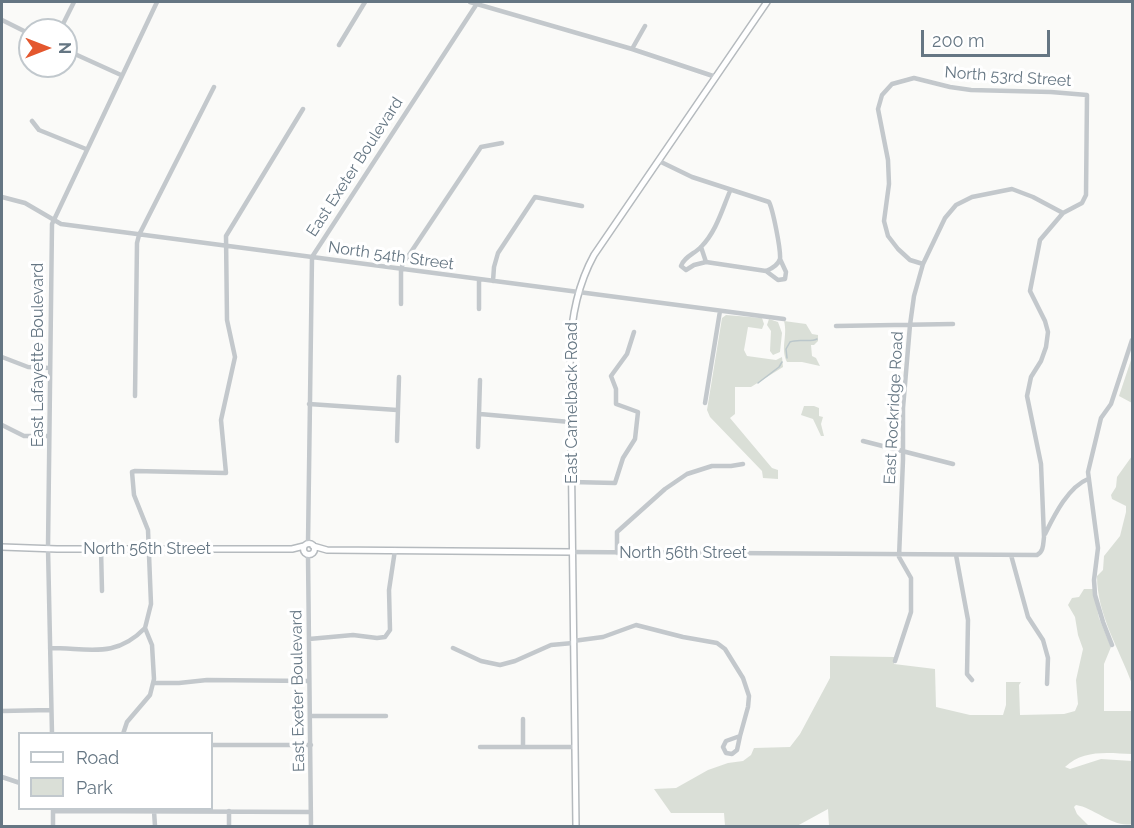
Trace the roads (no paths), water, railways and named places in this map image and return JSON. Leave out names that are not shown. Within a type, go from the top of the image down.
[{"type":"main road","name":"East Camelback Road","points":[[576,826],[570,422],[571,336],[578,292],[594,255],[767,2]]},
{"type":"main road","name":"North 56th Street","points":[[2,547],[572,552]]},
{"type":"street","points":[[66,18],[74,2]]},
{"type":"street","name":"East Lafayette Boulevard","points":[[52,732],[48,548],[50,233],[53,219],[157,2]]},
{"type":"street","points":[[339,45],[365,2]]},
{"type":"street","points":[[470,2],[477,2],[632,49],[716,77]]},
{"type":"street","name":"East Exeter Boulevard","points":[[311,826],[308,550],[312,258],[477,2]]},
{"type":"street","points":[[2,21],[18,28]]},
{"type":"street","points":[[632,49],[645,26]]},
{"type":"street","points":[[78,55],[122,75]]},
{"type":"street","name":"North 53rd Street","points":[[923,264],[910,260],[898,249],[888,236],[884,221],[889,184],[888,160],[878,109],[882,95],[892,84],[914,78],[971,90],[1051,92],[1086,96],[1086,195],[1082,203],[1064,213]]},
{"type":"street","points":[[135,396],[137,243],[139,235],[214,87]]},
{"type":"street","points":[[50,648],[102,650],[115,648],[131,641],[145,628],[151,604],[147,524],[134,495],[132,472],[226,473],[221,420],[235,357],[227,320],[226,236],[303,109]]},
{"type":"street","points":[[32,121],[39,130],[86,149]]},
{"type":"street","points":[[401,304],[401,269],[481,147],[502,143]]},
{"type":"street","points":[[659,161],[692,177],[769,202],[773,210],[780,259],[786,272],[785,279],[778,280],[766,272],[706,262],[686,270],[683,269],[681,263],[683,260],[701,247],[715,229],[730,191]]},
{"type":"street","name":"East Rockridge Road","points":[[895,661],[911,612],[911,578],[901,561],[900,554],[904,380],[914,296],[923,264],[938,228],[950,211],[963,200],[1012,189],[1064,213]]},
{"type":"street","points":[[493,281],[498,253],[536,197],[582,206]]},
{"type":"street","name":"North 54th Street","points":[[2,198],[25,203],[61,224],[784,319]]},
{"type":"street","points":[[1044,537],[1041,464],[1027,396],[1031,377],[1046,347],[1048,332],[1030,291],[1040,240],[1064,213]]},
{"type":"street","points":[[701,247],[706,262]]},
{"type":"street","points":[[766,272],[780,259]]},
{"type":"street","points":[[479,280],[479,309]]},
{"type":"street","points":[[705,404],[720,311]]},
{"type":"street","points":[[836,326],[953,324]]},
{"type":"street","points":[[572,482],[615,483],[623,458],[633,444],[638,412],[616,404],[616,389],[611,375],[627,354],[634,332]]},
{"type":"street","points":[[1112,645],[1095,595],[1094,580],[1098,548],[1088,479],[1101,418],[1111,404],[1132,340]]},
{"type":"street","points":[[2,357],[28,367],[50,368]]},
{"type":"street","points":[[397,441],[399,377]]},
{"type":"street","points":[[478,447],[480,380]]},
{"type":"street","points":[[309,404],[397,410]]},
{"type":"street","points":[[480,414],[570,422]]},
{"type":"street","points":[[2,425],[24,436],[49,436]]},
{"type":"street","points":[[863,441],[953,464]]},
{"type":"street","points":[[617,553],[617,532],[676,481],[702,468],[743,464]]},
{"type":"street","points":[[1044,537],[1068,495],[1080,482],[1088,479]]},
{"type":"street","name":"North 56th Street","points":[[572,552],[1011,555],[1039,554],[1043,549],[1044,537]]},
{"type":"street","points":[[101,549],[102,591]]},
{"type":"street","points":[[309,639],[353,635],[385,637],[390,630],[389,590],[395,550]]},
{"type":"street","points":[[956,555],[968,620],[967,674],[972,680]]},
{"type":"street","points":[[1011,555],[1028,617],[1043,640],[1048,658],[1047,684]]},
{"type":"street","points":[[453,648],[482,661],[500,665],[551,645],[603,637],[636,625],[717,643],[725,649],[737,668],[749,696],[740,736]]},
{"type":"street","points":[[124,732],[127,722],[150,695],[154,682],[152,645],[145,628]]},
{"type":"street","points":[[154,682],[309,681]]},
{"type":"street","points":[[2,711],[51,710]]},
{"type":"street","points":[[310,716],[386,716]]},
{"type":"street","points":[[523,719],[523,747]]},
{"type":"street","points":[[213,745],[311,745]]},
{"type":"street","points":[[480,747],[575,747]]},
{"type":"street","points":[[2,777],[18,782]]},
{"type":"street","points":[[53,826],[53,810],[311,812]]},
{"type":"street","points":[[154,811],[154,826]]},
{"type":"street","points":[[229,811],[229,826]]},
{"type":"waterway","points":[[787,358],[786,349],[790,342],[817,339]]},
{"type":"waterway","points":[[758,383],[782,362]]}]
